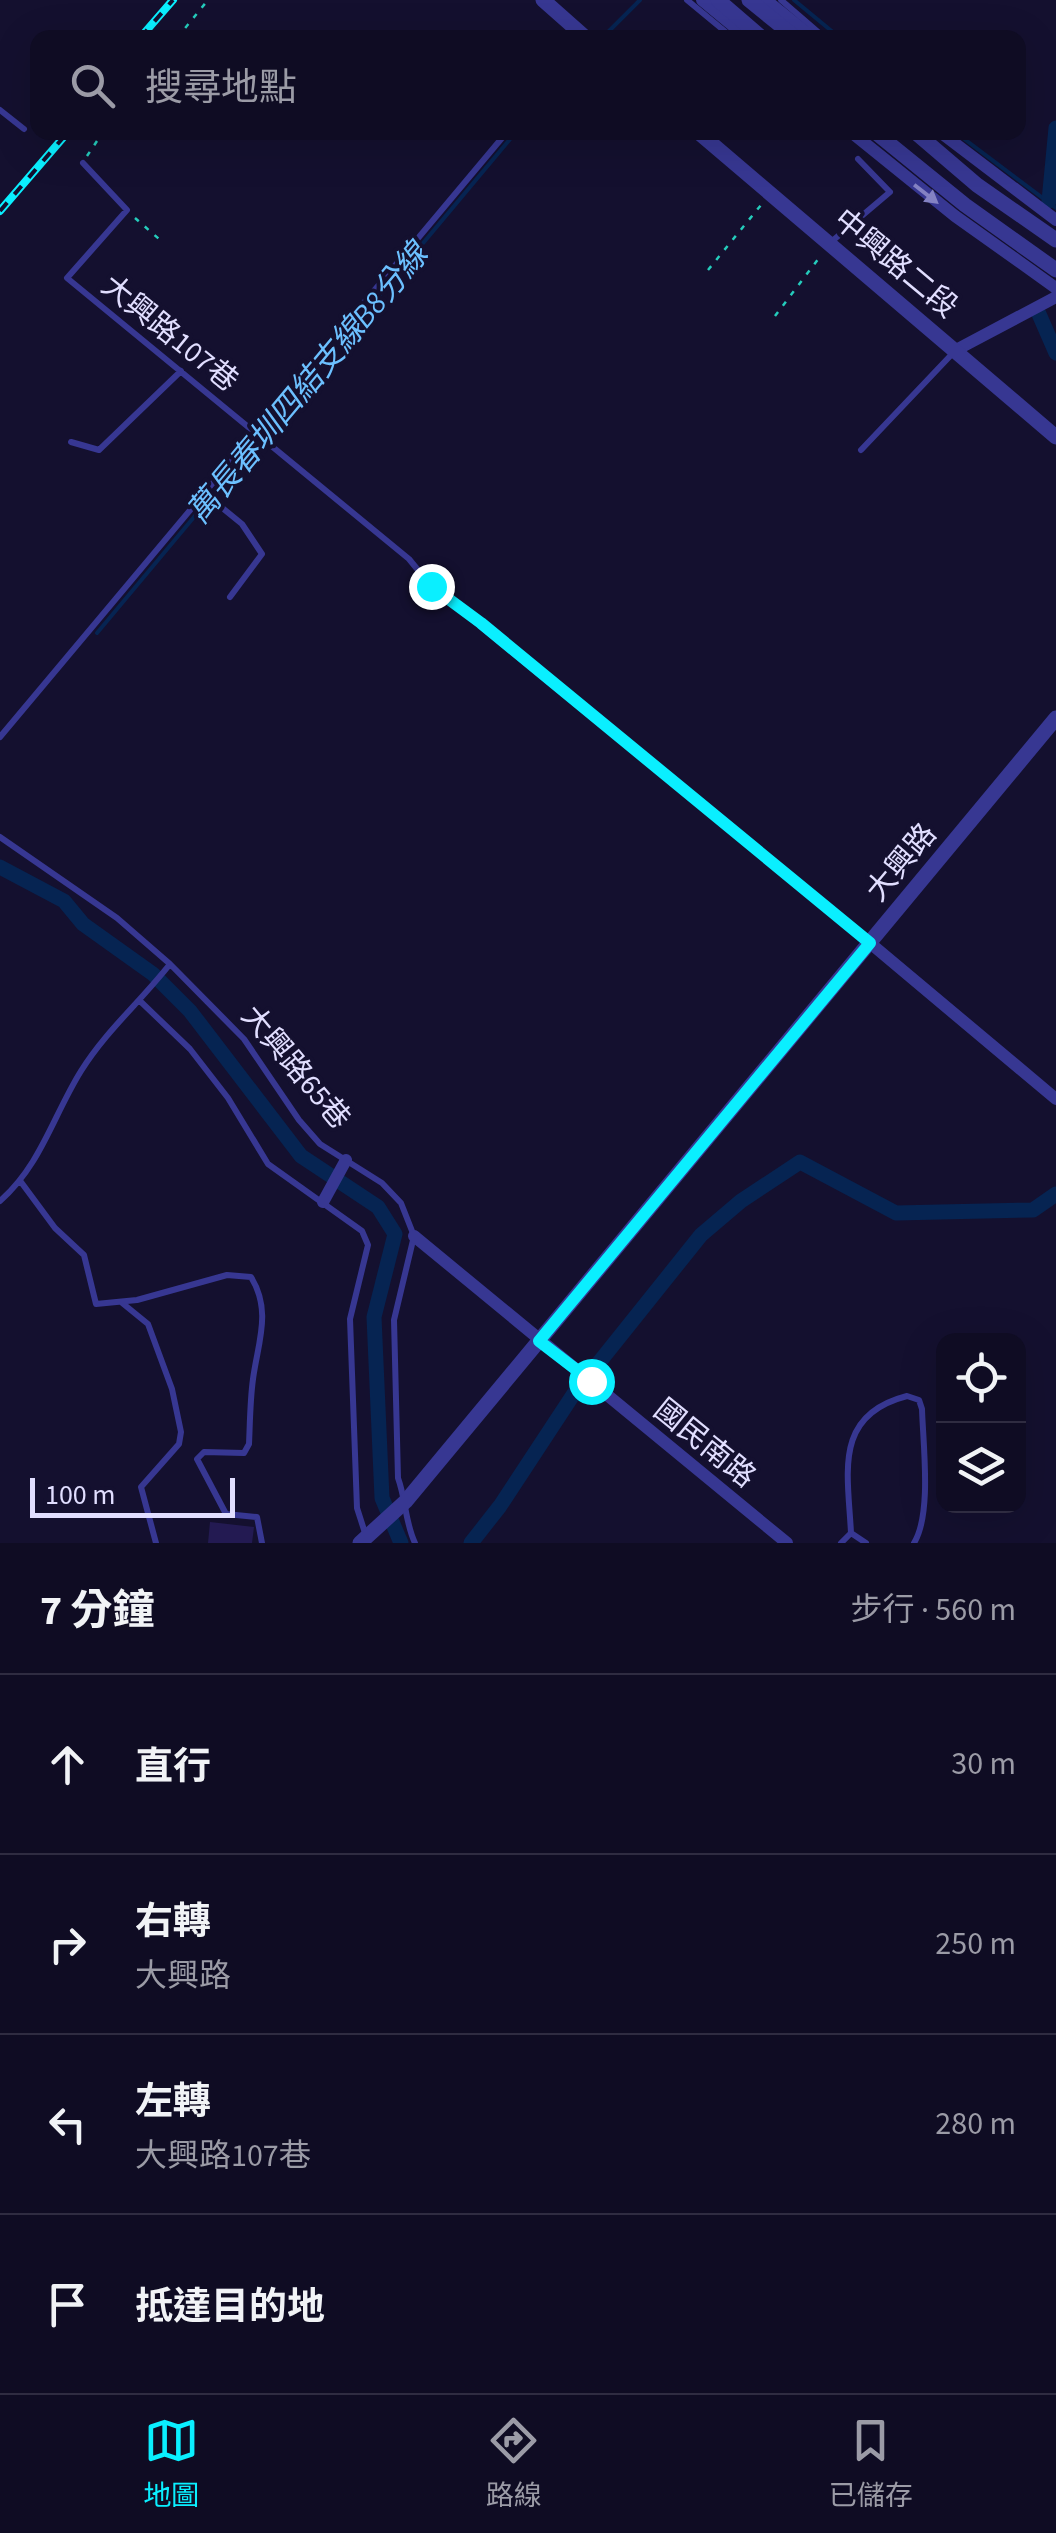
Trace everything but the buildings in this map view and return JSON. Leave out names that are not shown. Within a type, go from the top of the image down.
[{"type":"street","points":[[543,0],[577,30]]},
{"type":"street","points":[[702,0],[738,30]]},
{"type":"street","points":[[718,0],[753,30]]},
{"type":"street","points":[[749,0],[786,30]]},
{"type":"street","points":[[766,0],[804,30]]},
{"type":"street","name":"中興路二段","points":[[707,140],[1056,437]]},
{"type":"street","points":[[860,140],[955,216],[1056,288]]},
{"type":"street","points":[[884,140],[1056,270]]},
{"type":"street","points":[[925,140],[977,184],[1056,240]]},
{"type":"street","points":[[951,140],[1056,220]]},
{"type":"street","points":[[956,350],[1056,297]]},
{"type":"street","name":"大興路","points":[[363,1540],[406,1501],[1056,718]]},
{"type":"street","points":[[870,943],[1056,1099]]},
{"type":"street","points":[[323,1202],[346,1160]]},
{"type":"street","name":"大興路65巷","points":[[414,1236],[539,1341]]},
{"type":"street","name":"國民南路","points":[[539,1341],[787,1543]]},
{"type":"lane","points":[[687,0],[723,30]]},
{"type":"lane","points":[[782,0],[816,30]]},
{"type":"lane","points":[[0,110],[24,129]]},
{"type":"lane","points":[[0,738],[499,140]]},
{"type":"lane","points":[[830,243],[890,192],[858,159]]},
{"type":"lane","points":[[83,163],[127,210]]},
{"type":"lane","name":"大興路107巷","points":[[127,210],[68,278],[409,559],[431,586],[870,943]]},
{"type":"lane","points":[[861,450],[956,350]]},
{"type":"lane","points":[[71,442],[99,450],[181,371]]},
{"type":"lane","points":[[204,493],[242,524],[262,554],[230,597]]},
{"type":"lane","name":"大興路65巷","points":[[0,836],[117,918],[244,1039],[320,1144],[382,1183],[401,1203],[414,1236]]},
{"type":"lane","points":[[0,1201],[21,1182],[80,1073],[110,1029],[168,968]]},
{"type":"lane","points":[[143,998],[219,1085],[268,1164],[358,1226],[368,1246],[350,1318],[357,1508],[363,1540]]},
{"type":"lane","points":[[21,1182],[56,1228],[84,1255],[96,1304],[227,1275],[251,1277],[261,1294],[264,1315],[252,1382],[249,1444],[244,1453],[204,1452],[197,1459],[226,1514],[257,1518],[262,1543]]},
{"type":"lane","points":[[414,1236],[394,1320],[398,1478],[406,1501],[406,1526],[415,1543]]},
{"type":"lane","points":[[120,1301],[148,1324],[172,1389],[181,1432],[179,1444],[141,1487],[156,1543]]},
{"type":"lane","points":[[852,1533],[847,1451],[870,1412],[906,1396],[918,1400],[922,1409],[923,1512],[920,1534],[914,1543]]},
{"type":"lane","points":[[840,1543],[852,1533]]},
{"type":"lane","points":[[852,1533],[866,1543]]},
{"type":"path","points":[[184,30],[208,0]]},
{"type":"path","points":[[83,163],[98,140]]},
{"type":"path","points":[[708,270],[770,193]]},
{"type":"path","points":[[127,210],[158,239]]},
{"type":"path","points":[[775,316],[830,243]]},
{"type":"waterway","name":"萬長春圳四結支線B8分線","points":[[610,30],[640,0]]},
{"type":"waterway","points":[[794,0],[830,30]]},
{"type":"waterway","points":[[1049,201],[1056,128]]},
{"type":"waterway","name":"萬長春圳四結支線B8分線","points":[[97,633],[509,140]]},
{"type":"waterway","points":[[966,140],[1056,208]]},
{"type":"waterway","points":[[1039,314],[1056,353]]},
{"type":"waterway","points":[[0,867],[64,901],[83,924],[153,974],[190,1011],[301,1156],[378,1207],[395,1234],[374,1317],[382,1498],[401,1543]]},
{"type":"waterway","points":[[471,1543],[573,1395],[701,1235],[741,1201],[800,1162],[896,1213],[1033,1210],[1056,1194]]},
{"type":"railway","points":[[147,30],[173,0]]},
{"type":"railway","points":[[0,211],[61,140]]},
{"type":"route","points":[[431,586],[870,943],[539,1341],[591,1381]]}]
